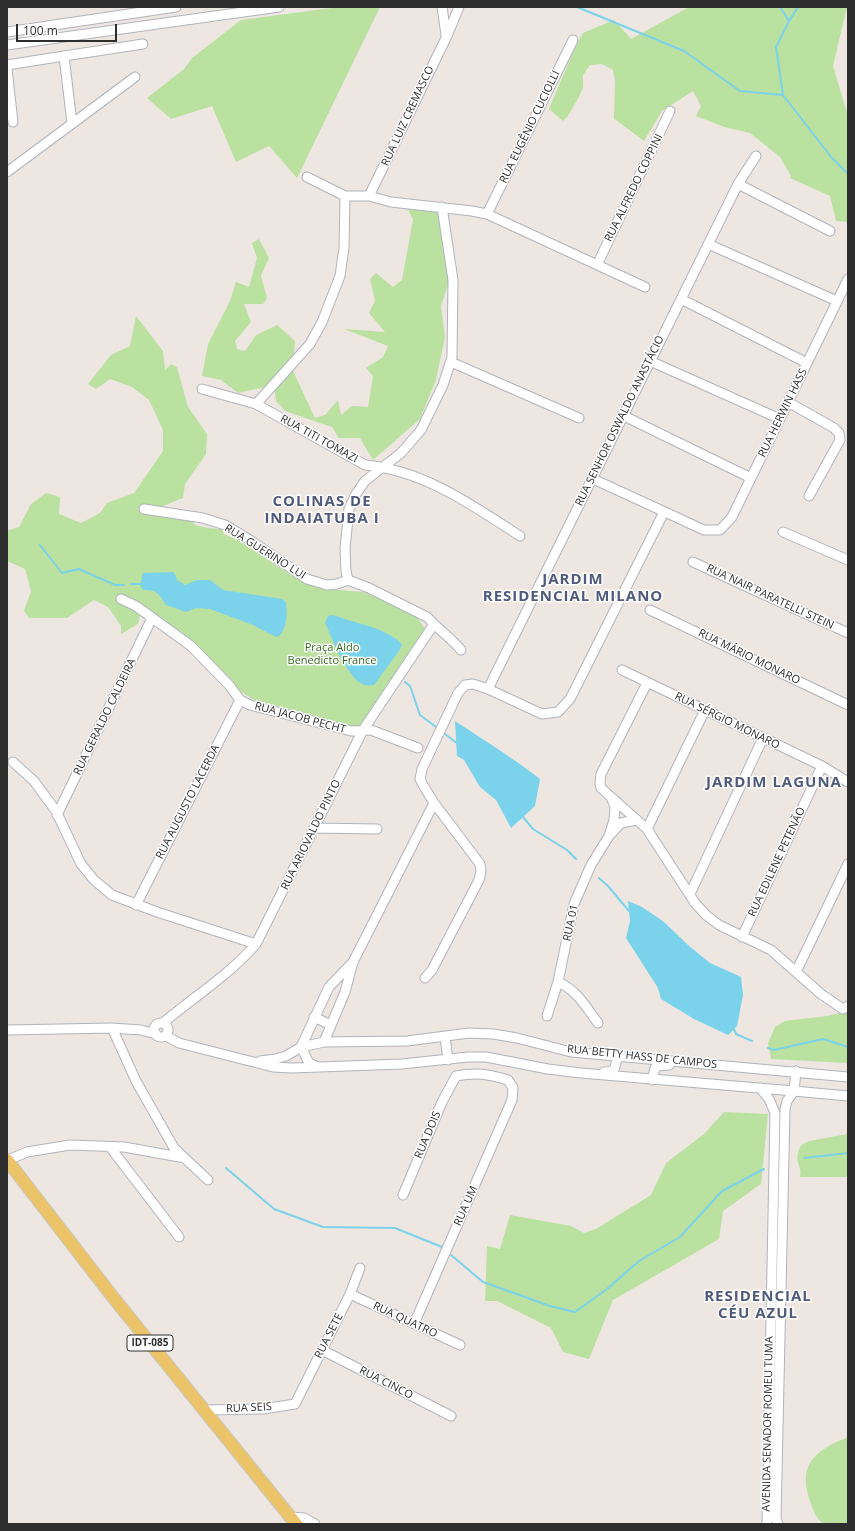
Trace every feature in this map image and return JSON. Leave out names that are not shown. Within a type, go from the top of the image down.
[{"type":"main road","name":"IDT-085","points":[[7,1160],[112,1296],[293,1521]]},
{"type":"street","points":[[7,32],[176,7]]},
{"type":"street","points":[[7,45],[251,9],[279,7]]},
{"type":"street","points":[[442,7],[446,36]]},
{"type":"street","name":"RUA LUIZ CREMASCO","points":[[369,196],[459,7]]},
{"type":"street","name":"RUA EUGÊNIO CUCIOLLI","points":[[487,214],[573,40]]},
{"type":"street","points":[[7,65],[143,44]]},
{"type":"street","points":[[64,56],[72,123]]},
{"type":"street","points":[[7,69],[13,122]]},
{"type":"street","points":[[7,172],[135,77]]},
{"type":"street","name":"RUA ALFREDO COPPINI","points":[[597,265],[670,111]]},
{"type":"street","name":"RUA SENHOR OSWALDO ANASTÁCIO","points":[[488,689],[622,415],[738,184],[756,156]]},
{"type":"street","points":[[307,177],[345,196],[369,196],[391,202],[442,207],[487,214],[645,287]]},
{"type":"street","points":[[738,184],[830,231]]},
{"type":"street","points":[[256,404],[310,344],[322,322],[340,276],[344,248],[345,196]]},
{"type":"street","points":[[442,207],[453,280],[451,362],[443,384],[421,430],[401,453],[365,481],[356,494],[349,509],[345,548],[348,580],[369,588],[427,617],[461,650]]},
{"type":"street","points":[[708,244],[837,301]]},
{"type":"street","name":"RUA HERWIN HASS","points":[[664,512],[704,530],[720,530],[732,517],[848,279]]},
{"type":"street","points":[[681,299],[807,363]]},
{"type":"street","points":[[650,360],[780,419]]},
{"type":"street","points":[[451,362],[579,418]]},
{"type":"street","name":"RUA TITI TOMAZI","points":[[202,389],[256,404],[365,465],[384,466],[429,481],[463,499],[520,536]]},
{"type":"street","points":[[788,402],[834,428],[839,433],[840,440],[809,496]]},
{"type":"street","points":[[622,415],[751,478]]},
{"type":"street","points":[[425,978],[432,970],[479,880],[481,871],[480,864],[434,803],[420,779],[422,769],[461,689],[469,684],[488,689],[542,714],[558,712],[570,699],[664,512],[591,478]]},
{"type":"street","name":"RUA GUERINO LUI","points":[[144,509],[202,518],[225,525],[250,540],[307,579],[327,585],[348,580]]},
{"type":"street","points":[[783,532],[848,560]]},
{"type":"street","name":"RUA NAIR PARATELLI STEIN","points":[[693,562],[848,633]]},
{"type":"street","name":"RUA JACOB PECHT","points":[[121,599],[152,618],[191,646],[229,685],[240,700],[250,705],[351,731],[371,730],[418,748]]},
{"type":"street","name":"RUA MÁRIO MONARO","points":[[650,610],[848,705]]},
{"type":"street","name":"RUA GERALDO CALDEIRA","points":[[58,815],[152,618]]},
{"type":"street","name":"RUA ARIOVALDO PINTO","points":[[160,1024],[222,978],[243,959],[256,944],[363,730],[434,624]]},
{"type":"street","name":"RUA SÉRGIO MONARO","points":[[622,670],[833,772]]},
{"type":"street","points":[[647,683],[601,774],[600,784],[602,790],[647,830],[695,903],[706,915],[719,925],[771,950],[821,994],[846,1007]]},
{"type":"street","name":"RUA AUGUSTO LACERDA","points":[[136,905],[240,700]]},
{"type":"street","points":[[647,830],[706,710]]},
{"type":"street","points":[[690,894],[763,738]]},
{"type":"street","points":[[13,762],[34,781],[58,815],[81,864],[94,880],[112,895],[136,905],[256,944]]},
{"type":"street","name":"RUA EDILENE PETENÃO","points":[[742,937],[822,766]]},
{"type":"street","points":[[833,772],[848,775]]},
{"type":"street","points":[[833,772],[848,782]]},
{"type":"street","name":"RUA 01","points":[[609,836],[615,813],[615,808],[610,796]]},
{"type":"street","points":[[324,1042],[345,992],[353,962],[434,803]]},
{"type":"street","name":"RUA 01","points":[[547,1016],[558,982],[574,904],[591,865],[609,836],[621,823],[637,820]]},
{"type":"street","points":[[315,828],[377,829]]},
{"type":"street","points":[[796,972],[848,864]]},
{"type":"street","points":[[321,1068],[309,1063],[301,1047],[329,987],[353,962]]},
{"type":"street","points":[[558,982],[577,994],[598,1023]]},
{"type":"street","points":[[314,1017],[331,1025]]},
{"type":"street","points":[[156,1034],[154,1028],[160,1024]]},
{"type":"street","points":[[7,1030],[112,1028],[141,1030],[156,1034],[159,1037],[166,1036],[169,1030],[167,1026],[160,1024],[141,1030]]},
{"type":"street","points":[[112,1028],[136,1081],[174,1148],[208,1180]]},
{"type":"street","name":"RUA BETTY HASS DE CAMPOS","points":[[250,1062],[276,1059],[286,1056],[301,1047],[324,1042],[407,1041],[469,1033],[494,1034],[572,1052],[796,1071],[848,1077]]},
{"type":"street","name":"RUA BETTY HASS DE CAMPOS","points":[[166,1036],[179,1043],[273,1067],[321,1068],[402,1064],[486,1056],[581,1073],[652,1080],[794,1090],[848,1096]]},
{"type":"street","points":[[445,1037],[448,1060]]},
{"type":"street","points":[[581,1073],[612,1072],[615,1067],[617,1056]]},
{"type":"street","points":[[652,1080],[653,1071],[658,1066],[704,1064]]},
{"type":"street","name":"AVENIDA SENADOR ROMEU TUMA","points":[[778,1524],[777,1511],[785,1110],[787,1100],[794,1090],[796,1071]]},
{"type":"street","name":"RUA UM","points":[[414,1324],[512,1100],[513,1088],[508,1080],[492,1075],[472,1073],[456,1076]]},
{"type":"street","name":"RUA DOIS","points":[[403,1194],[442,1102],[456,1076]]},
{"type":"street","name":"AVENIDA SENADOR ROMEU TUMA","points":[[760,1088],[770,1099],[775,1114],[767,1524]]},
{"type":"street","points":[[7,1160],[27,1152],[70,1145],[124,1147],[185,1158]]},
{"type":"street","points":[[110,1147],[179,1236]]},
{"type":"street","name":"RUA SETE","points":[[295,1404],[350,1294],[360,1268]]},
{"type":"street","name":"RUA QUATRO","points":[[350,1294],[460,1345]]},
{"type":"street","name":"RUA CINCO","points":[[322,1350],[451,1416]]},
{"type":"street","name":"RUA SEIS","points":[[204,1410],[263,1409],[295,1404]]},
{"type":"street","points":[[293,1521],[304,1518],[315,1524]]},
{"type":"green space","points":[[339,7],[380,7],[297,178],[269,146],[236,162],[212,106],[171,119],[147,98],[184,69],[192,58],[241,20]]},
{"type":"green space","points":[[689,7],[847,7],[833,66],[848,116],[848,222],[836,221],[830,196],[790,178],[791,176],[780,157],[750,133],[724,127],[696,116],[701,106],[693,91],[662,111],[644,141],[614,119],[615,80],[613,70],[602,64],[590,65],[583,75],[583,87],[579,97],[563,121],[549,109],[576,45],[583,33],[614,20],[631,39]]},
{"type":"green space","points":[[422,200],[438,210],[449,281],[441,306],[445,337],[436,380],[420,419],[373,460],[360,438],[339,438],[332,427],[285,411],[276,401],[274,385],[238,393],[221,380],[202,376],[208,344],[230,301],[236,282],[249,287],[257,258],[252,243],[259,239],[269,258],[261,276],[267,298],[263,304],[244,304],[251,322],[235,341],[237,349],[245,351],[256,335],[277,325],[295,341],[293,371],[315,418],[325,415],[338,400],[341,415],[352,406],[368,407],[373,376],[366,368],[383,357],[388,346],[344,329],[385,332],[369,313],[375,301],[370,279],[376,273],[393,287],[402,280],[413,219],[406,206]]},
{"type":"green space","name":"Praça Aldo Benedicto France","points":[[136,316],[163,351],[165,370],[171,364],[177,367],[188,407],[207,434],[206,454],[185,484],[183,498],[161,507],[157,515],[186,514],[195,525],[222,529],[224,534],[240,541],[297,579],[328,589],[363,592],[417,617],[425,629],[364,727],[347,725],[254,700],[237,689],[215,663],[186,637],[141,611],[138,624],[121,634],[121,626],[108,607],[94,600],[67,618],[29,618],[24,611],[31,591],[25,569],[7,561],[7,529],[9,530],[19,527],[31,504],[46,493],[60,497],[59,514],[81,523],[100,513],[107,503],[134,493],[163,451],[163,430],[149,400],[132,387],[110,379],[96,389],[88,384],[111,355],[130,346]]},
{"type":"green space","points":[[848,1011],[848,1063],[771,1059],[768,1043],[775,1027],[785,1021],[827,1016]]},
{"type":"green space","points":[[724,1112],[768,1114],[761,1184],[723,1211],[719,1239],[613,1300],[589,1359],[563,1352],[551,1328],[497,1301],[485,1301],[487,1246],[500,1249],[510,1215],[571,1226],[584,1233],[596,1229],[651,1195],[666,1163],[704,1134]]},
{"type":"green space","points":[[848,1134],[848,1177],[800,1177],[801,1173],[797,1155],[801,1145],[809,1141]]},
{"type":"green space","points":[[848,1437],[848,1524],[824,1524],[816,1516],[811,1504],[807,1490],[807,1469],[817,1454],[825,1448]]},
{"type":"water","points":[[173,572],[177,580],[185,585],[197,580],[210,580],[223,590],[282,599],[286,602],[287,616],[284,629],[278,637],[253,625],[210,609],[196,608],[186,612],[166,605],[155,591],[143,590],[140,585],[143,573]]},
{"type":"water","points":[[333,615],[378,629],[395,638],[402,644],[399,651],[374,685],[366,685],[359,682],[341,658],[325,623],[328,616]]},
{"type":"water","points":[[455,721],[509,756],[540,779],[535,806],[511,828],[496,800],[480,787],[464,760],[457,756]]},
{"type":"water","points":[[628,901],[642,907],[664,922],[688,945],[710,963],[741,977],[743,995],[737,1026],[728,1035],[694,1019],[661,999],[658,988],[626,938],[630,921]]},
{"type":"waterway","points":[[577,7],[684,51],[740,91],[783,95]]},
{"type":"waterway","points":[[780,7],[789,21]]},
{"type":"waterway","points":[[798,7],[776,47],[783,95],[832,158],[848,174]]},
{"type":"waterway","points":[[40,545],[62,573],[79,569],[115,585],[124,585]]},
{"type":"waterway","points":[[131,584],[142,584]]},
{"type":"waterway","points":[[405,682],[410,686],[420,715],[436,727]]},
{"type":"waterway","points":[[445,734],[458,744]]},
{"type":"waterway","points":[[522,816],[533,829],[567,850],[576,859]]},
{"type":"waterway","points":[[599,878],[608,886],[629,911]]},
{"type":"waterway","points":[[733,1027],[736,1034],[752,1041]]},
{"type":"waterway","points":[[768,1048],[774,1050],[823,1039],[848,1047]]},
{"type":"waterway","points":[[804,1158],[848,1153]]},
{"type":"waterway","points":[[226,1168],[274,1209],[323,1227],[395,1228],[442,1247]]},
{"type":"waterway","points":[[451,1255],[483,1282],[550,1306],[575,1312],[607,1289],[639,1261],[680,1237],[722,1191],[764,1169]]},
{"type":"district","name":"COLINAS DE INDAIATUBA I","points":[[322,510]]},
{"type":"district","name":"JARDIM RESIDENCIAL MILANO","points":[[573,588]]},
{"type":"district","name":"JARDIM LAGUNA","points":[[774,783]]},
{"type":"district","name":"RESIDENCIAL CÉU AZUL","points":[[758,1306]]}]
